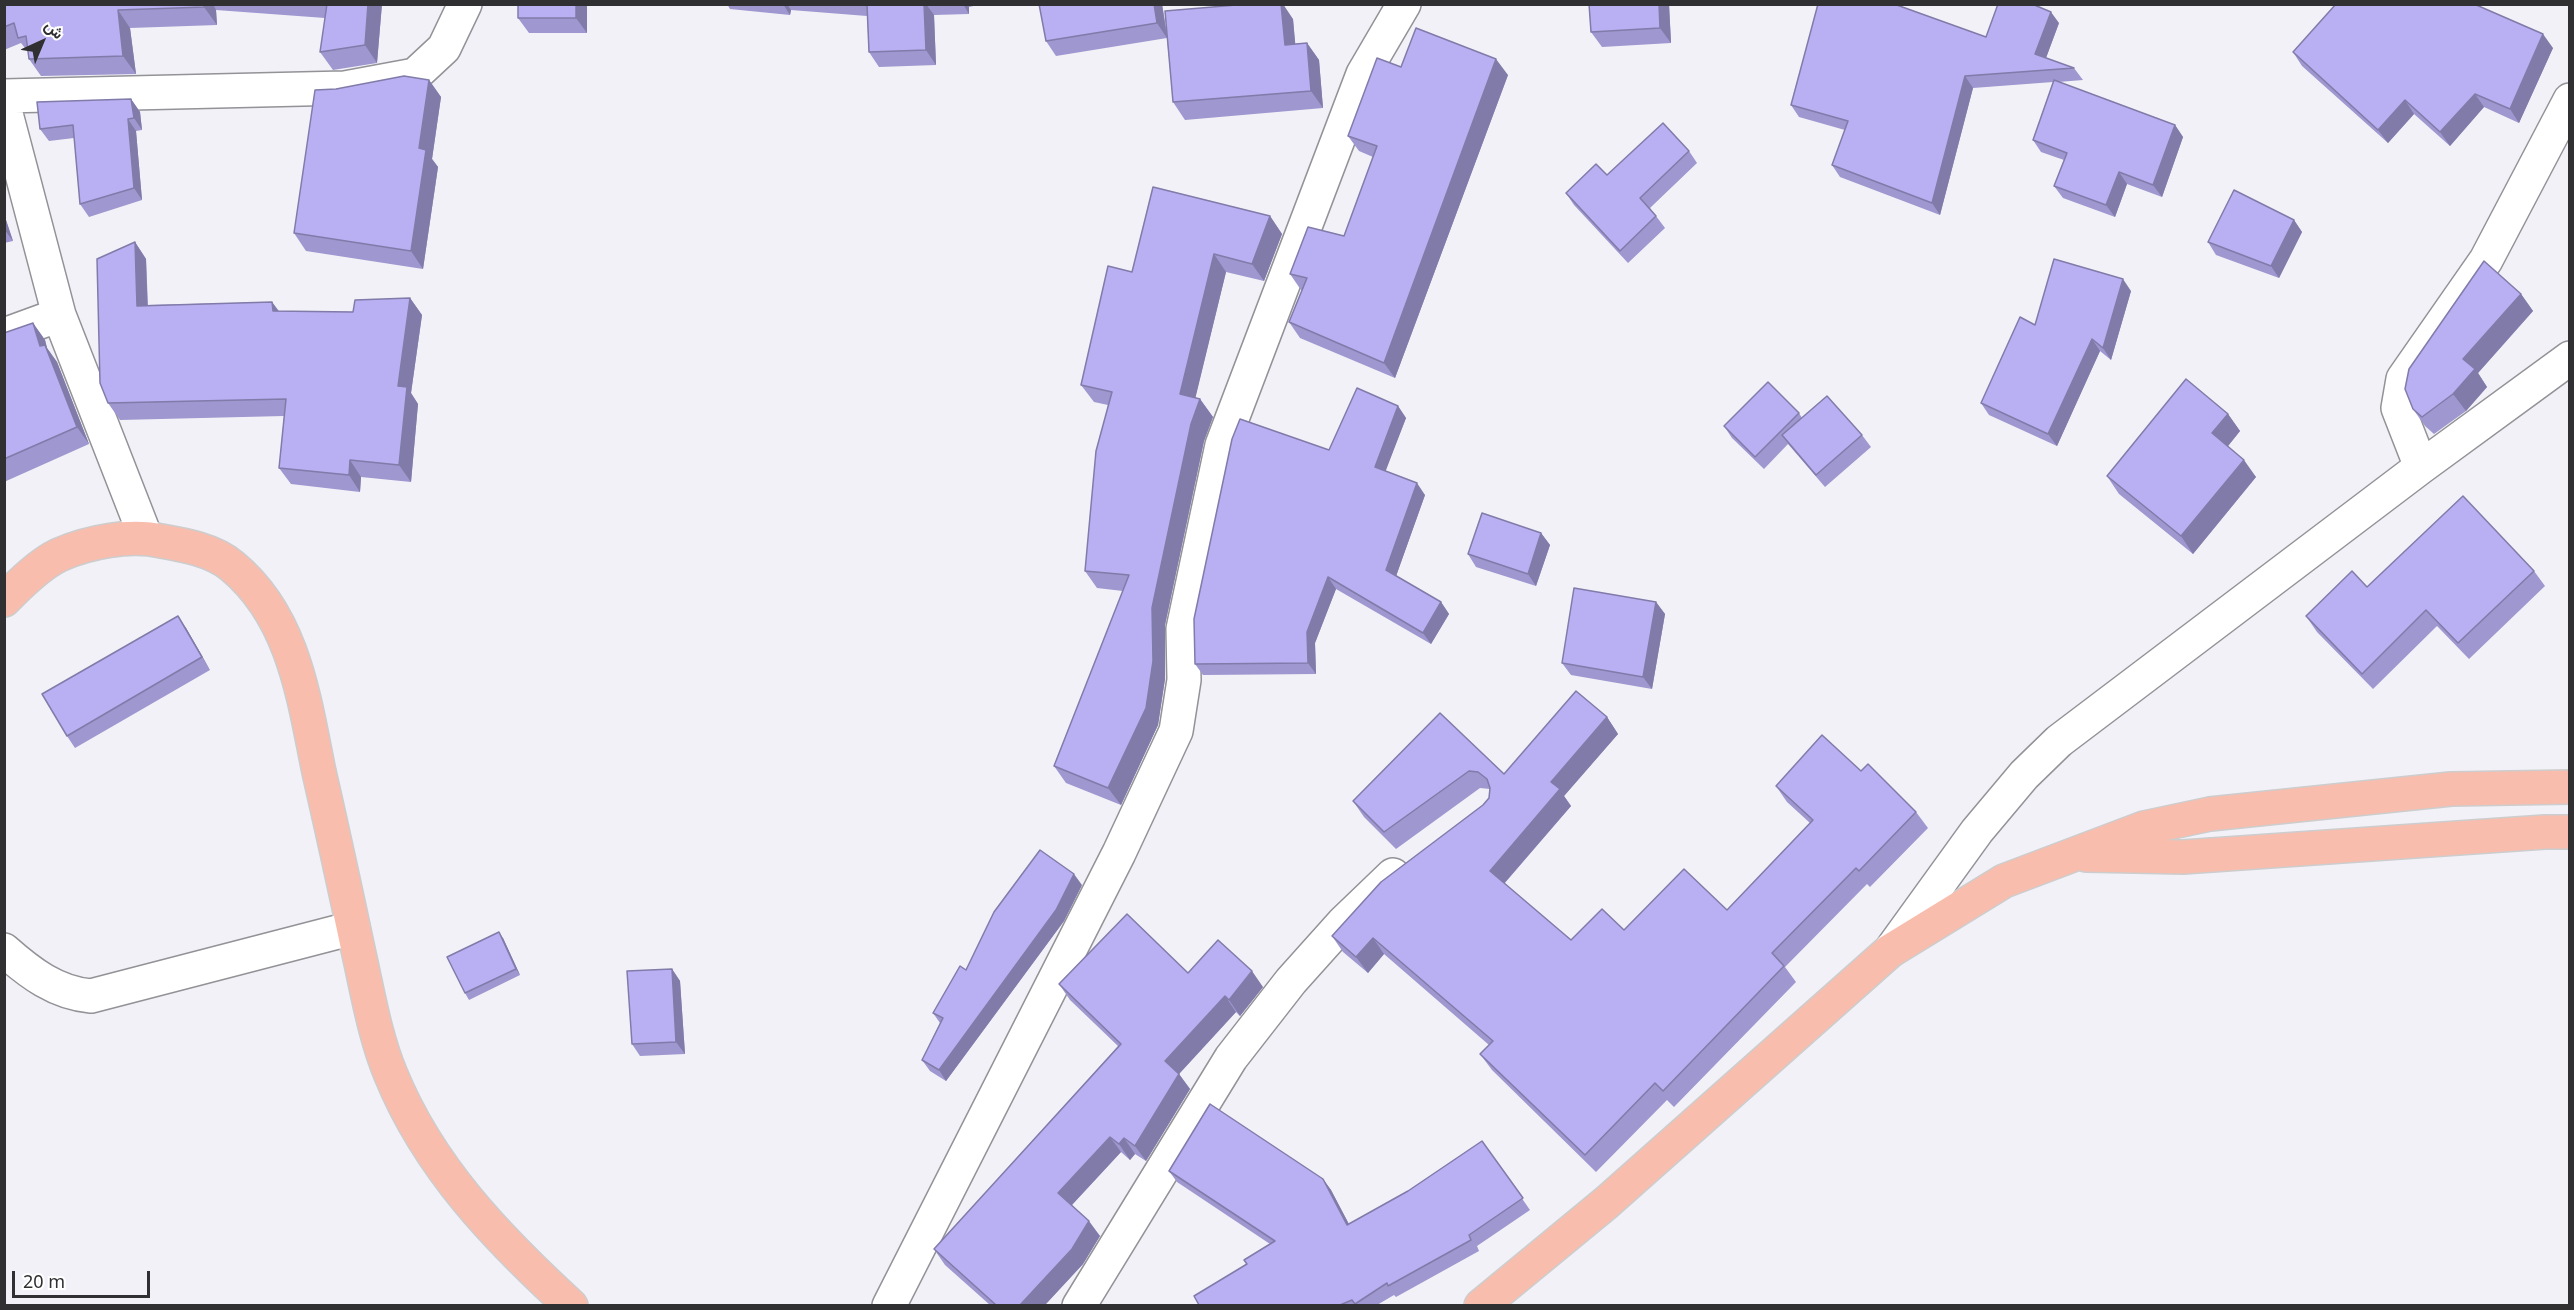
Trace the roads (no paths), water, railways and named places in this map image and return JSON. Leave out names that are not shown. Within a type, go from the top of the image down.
[{"type":"main road","points":[[4,600],[57,556],[91,544],[146,538],[194,548],[231,564],[262,598],[285,638],[304,692],[370,1006],[390,1074],[412,1120],[439,1166],[508,1248],[571,1305]]},
{"type":"main road","points":[[1481,1305],[1606,1203],[1890,951],[2004,881],[2144,828],[2210,814],[2451,789],[2570,787]]},
{"type":"main road","points":[[2072,854],[2128,858],[2182,857],[2522,833],[2570,832]]},
{"type":"street","points":[[4,96],[345,88],[415,75],[444,48],[465,4]]},
{"type":"street","points":[[889,1305],[1124,843],[1176,731],[1184,680],[1183,629],[1222,445],[1363,74],[1404,4]]},
{"type":"street","points":[[2421,466],[2398,408],[2403,379],[2486,260],[2570,100]]},
{"type":"street","points":[[4,106],[59,315],[146,538]]},
{"type":"street","points":[[4,335],[59,315]]},
{"type":"street","points":[[1890,951],[1977,831],[2024,775],[2059,741],[2421,466],[2570,358]]},
{"type":"street","points":[[1079,1305],[1231,1058],[1291,981],[1343,923],[1380,884],[1418,856]]},
{"type":"street","points":[[4,950],[29,971],[57,988],[91,996],[353,928]]}]
